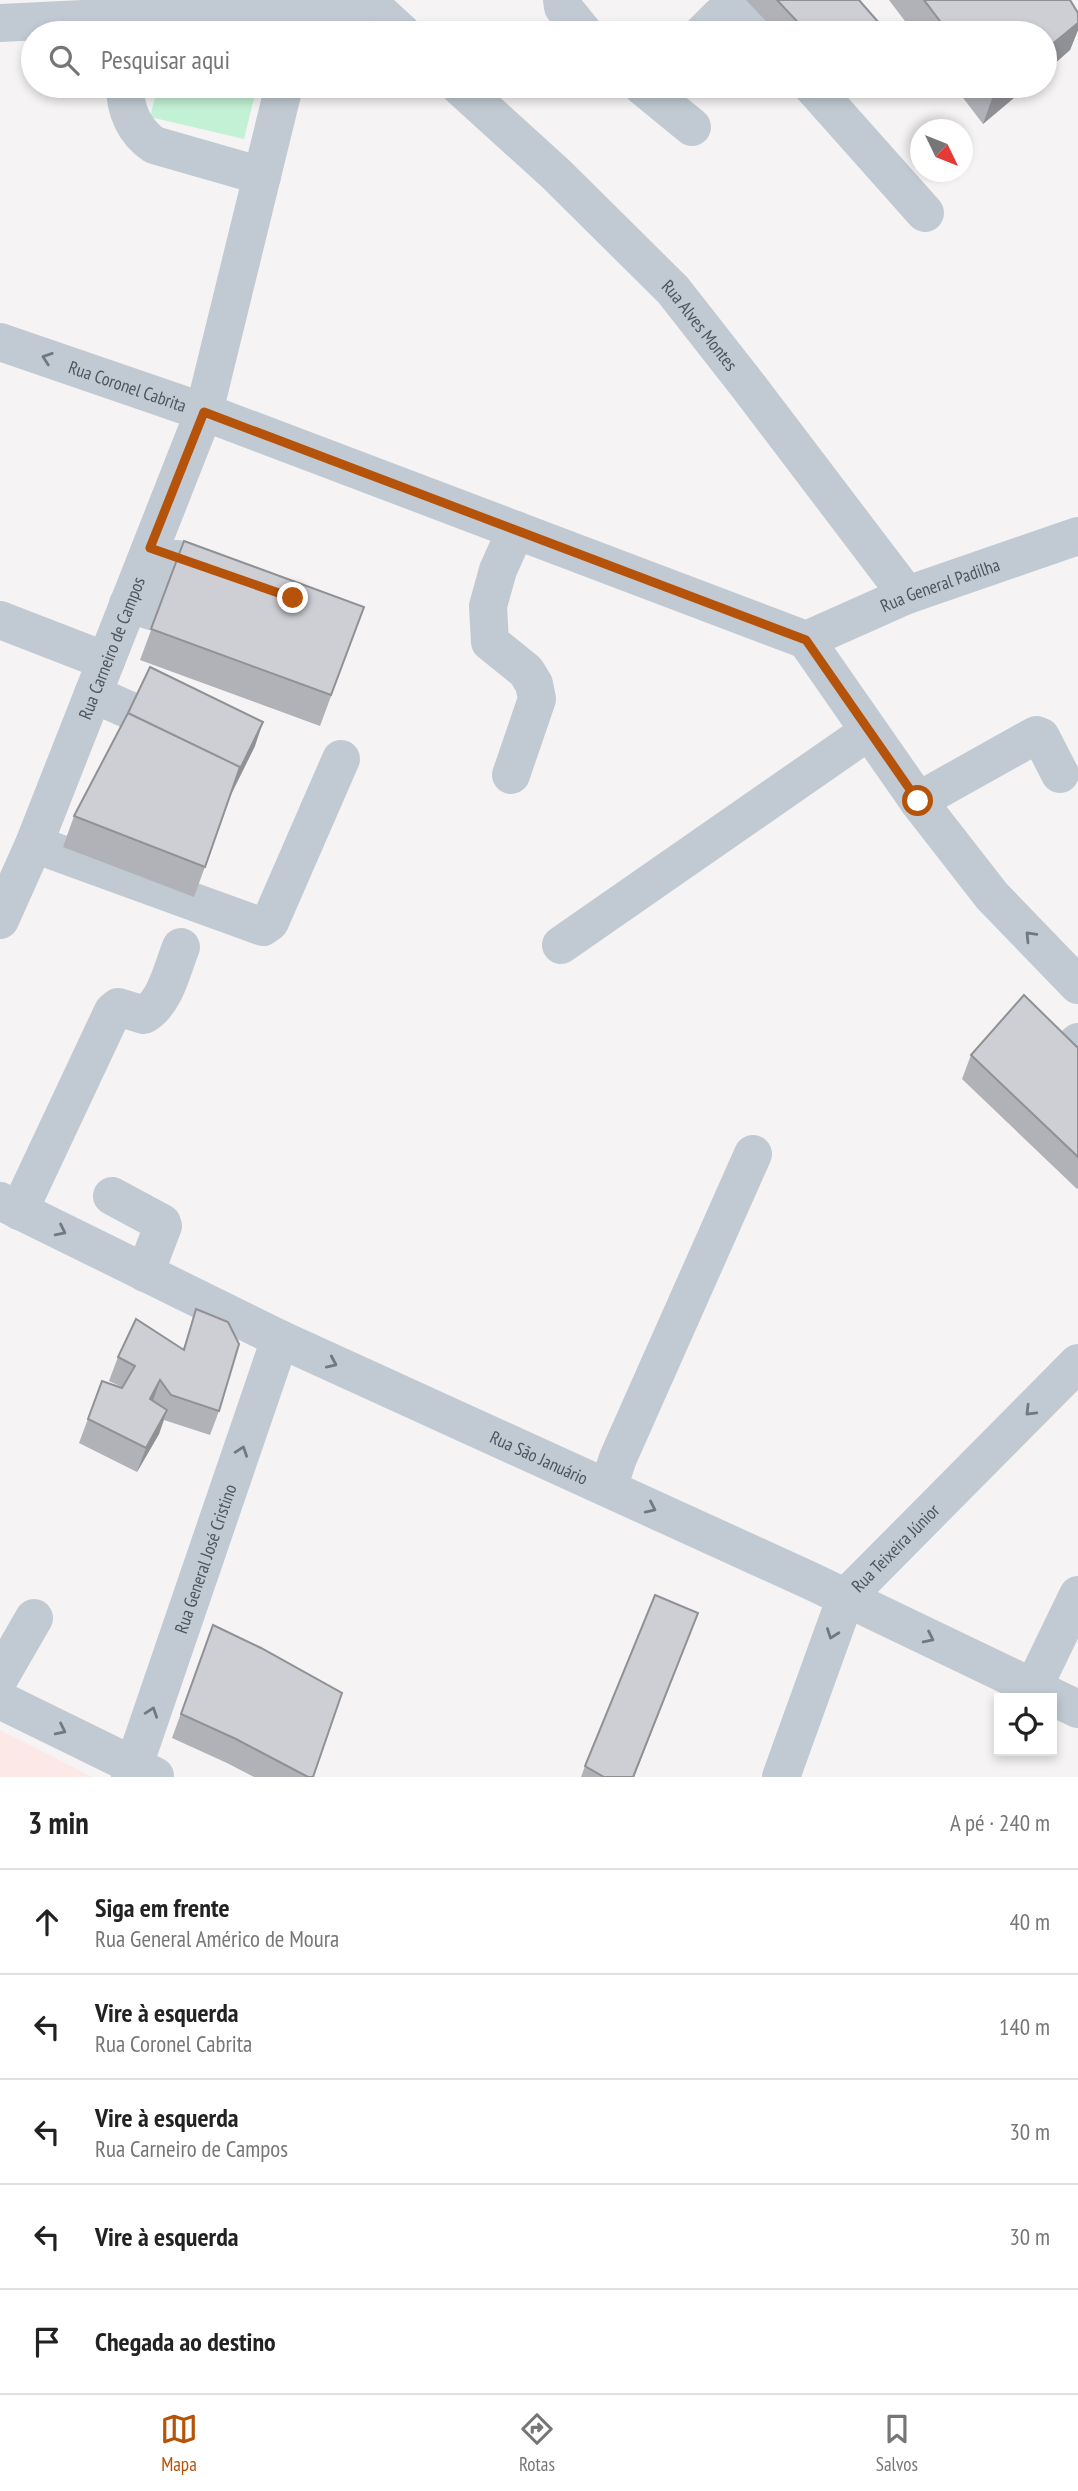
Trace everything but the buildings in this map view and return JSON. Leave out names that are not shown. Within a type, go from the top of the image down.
[{"type":"street","points":[[42,21],[126,17],[298,16],[366,0],[389,21]]},
{"type":"street","points":[[562,0],[575,21]]},
{"type":"street","points":[[0,23],[21,22]]},
{"type":"street","points":[[125,98],[125,105],[141,136],[154,145],[262,176]]},
{"type":"street","name":"Rua Carneiro de Campos","points":[[0,920],[164,554],[204,412],[281,98]]},
{"type":"street","name":"Rua Alves Montes","points":[[472,98],[556,174],[673,290],[907,595]]},
{"type":"street","points":[[659,98],[692,127]]},
{"type":"street","points":[[823,98],[925,213]]},
{"type":"street","name":"Rua Coronel Cabrita","points":[[0,342],[204,412],[806,640]]},
{"type":"street","points":[[510,775],[537,699],[534,684],[526,671],[490,642],[488,606],[498,570],[516,530]]},
{"type":"street","name":"Rua General Padilha","points":[[806,640],[907,595],[1078,536]]},
{"type":"street","points":[[164,554],[216,572]]},
{"type":"street","points":[[0,620],[111,670],[129,710]]},
{"type":"street","points":[[806,640],[918,801],[992,897],[1078,985]]},
{"type":"street","points":[[561,945],[869,731]]},
{"type":"street","points":[[918,801],[1037,735],[1041,737],[1060,774]]},
{"type":"street","points":[[34,844],[263,927],[270,922],[341,759]]},
{"type":"street","points":[[10,1206],[113,1011],[118,1007],[144,1015],[149,1012],[160,1000],[181,947]]},
{"type":"street","points":[[1078,1041],[1071,1049],[1069,1059],[1078,1069]]},
{"type":"street","points":[[608,1488],[618,1458],[753,1154]]},
{"type":"street","points":[[112,1196],[158,1220],[163,1226],[145,1273]]},
{"type":"street","name":"Rua São Januário","points":[[10,1206],[280,1339],[846,1597],[1078,1709]]},
{"type":"street","name":"Rua General José Cristino","points":[[141,1773],[280,1339]]},
{"type":"street","name":"Rua Teixeira Júnior","points":[[781,1777],[846,1597],[1078,1363]]},
{"type":"street","points":[[1034,1688],[1078,1595]]},
{"type":"street","points":[[0,1677],[34,1618]]},
{"type":"street","points":[[0,1700],[141,1773]]},
{"type":"shaded area","points":[[0,1730],[92,1777],[0,1777]]},
{"type":"green space","points":[[155,98],[254,98],[244,139],[150,117]]},
{"type":"route","points":[[293,598],[150,548],[204,412],[806,640],[918,801]]}]
